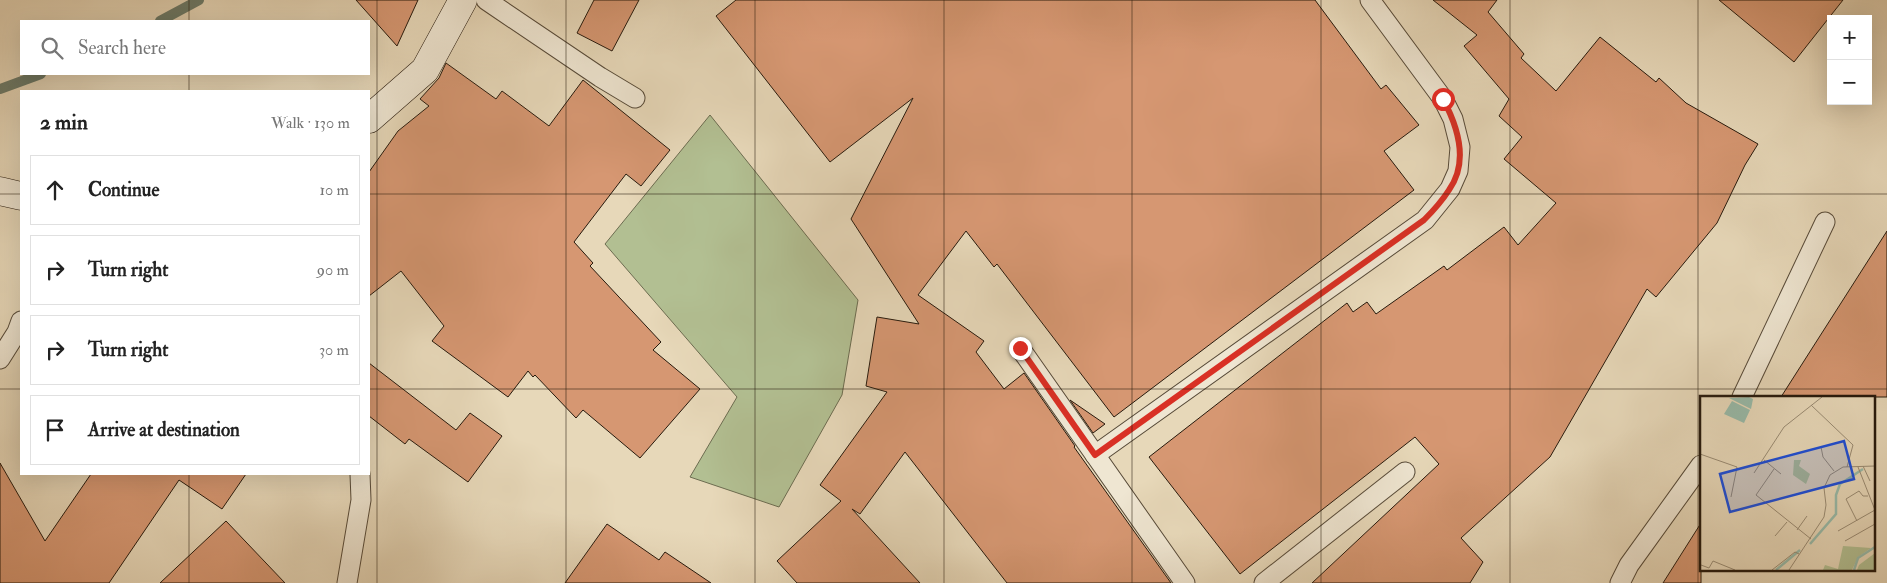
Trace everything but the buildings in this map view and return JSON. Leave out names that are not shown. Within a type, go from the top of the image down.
[{"type":"main road","points":[[370,118],[425,70],[463,0]]},
{"type":"main road","points":[[0,191],[20,196]]},
{"type":"lane","points":[[486,0],[600,77],[635,98]]},
{"type":"lane","points":[[1095,455],[1424,220],[1450,189],[1458,171],[1460,147],[1454,119],[1443,99],[1370,0]]},
{"type":"lane","points":[[1742,396],[1824,222]]},
{"type":"lane","points":[[0,359],[20,324]]},
{"type":"lane","points":[[1020,348],[1185,583]]},
{"type":"lane","points":[[1620,583],[1629,565],[1700,466]]},
{"type":"lane","points":[[1264,583],[1405,472]]},
{"type":"lane","points":[[347,583],[361,500],[360,475]]},
{"type":"green space","points":[[710,115],[858,300],[842,395],[779,507],[690,477],[737,397],[605,244]]},
{"type":"waterway","points":[[162,20],[199,0]]},
{"type":"waterway","points":[[0,89],[38,75]]},
{"type":"route","points":[[1020,348],[1095,455],[1424,220],[1450,189],[1458,171],[1460,147],[1454,119],[1443,99]]}]
